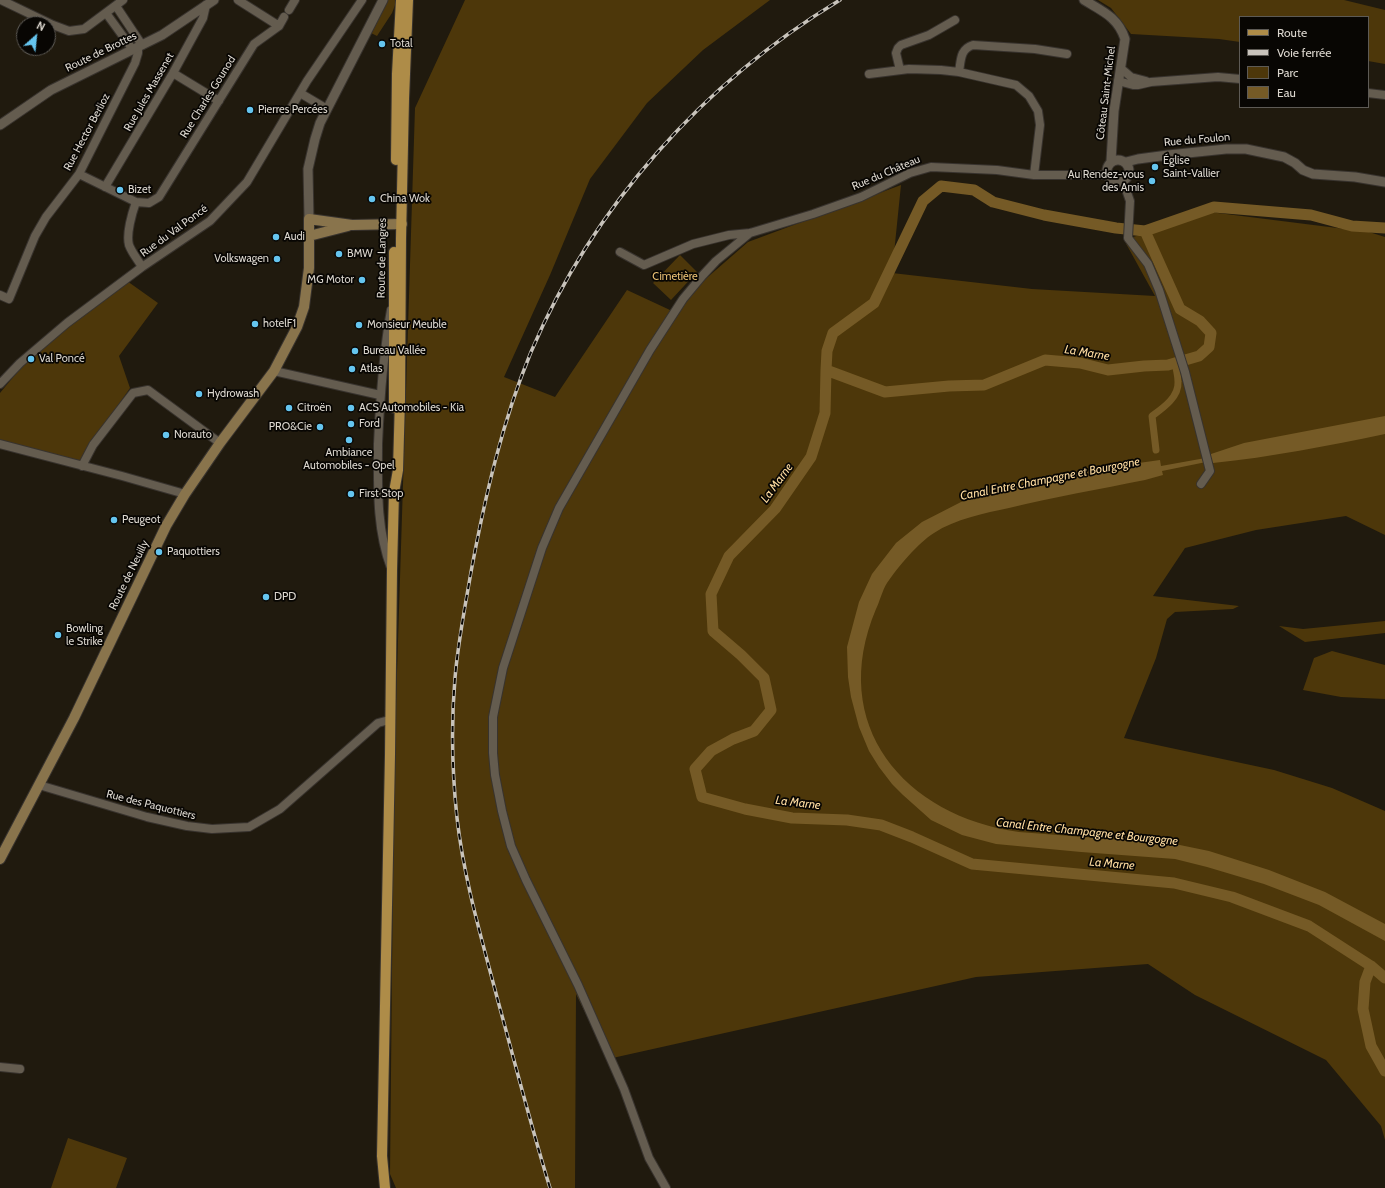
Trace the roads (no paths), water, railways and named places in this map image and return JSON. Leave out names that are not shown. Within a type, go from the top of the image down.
[{"type":"main road","name":"Route de Langres","points":[[394,492],[392,472],[394,448],[394,295],[398,224],[397,74],[401,0]]},
{"type":"main road","points":[[385,1188],[382,1156],[390,763],[389,720],[394,492],[398,470],[400,399],[398,224],[408,0]]},
{"type":"main road","points":[[309,219],[352,225],[398,224]]},
{"type":"main road","name":"Route de Neuilly","points":[[0,859],[74,718],[166,526],[185,494],[220,443],[274,371],[297,327],[304,307],[309,268],[309,219]]},
{"type":"main road","points":[[309,236],[352,225]]},
{"type":"street","points":[[0,0],[53,26],[69,31],[84,29],[123,0]]},
{"type":"street","name":"Route de Brottes","points":[[0,125],[51,90],[162,35],[214,0]]},
{"type":"street","points":[[238,0],[279,26]]},
{"type":"street","points":[[289,10],[295,0]]},
{"type":"street","name":"Rue du Val Poncé","points":[[0,384],[20,363],[67,323],[142,267],[210,221],[247,182],[300,93],[362,0]]},
{"type":"street","points":[[309,219],[308,169],[320,123],[383,0]]},
{"type":"street","name":"Côteau Saint-Michel","points":[[1084,0],[1115,20],[1122,30],[1125,46],[1118,81],[1113,127],[1112,161]]},
{"type":"street","name":"Rue Jules Massenet","points":[[105,187],[173,73],[203,18],[206,5]]},
{"type":"street","points":[[116,6],[138,48]]},
{"type":"street","points":[[106,13],[138,48]]},
{"type":"street","name":"Rue Charles Gounod","points":[[136,202],[149,203],[159,197],[254,44],[279,26],[284,18]]},
{"type":"street","points":[[900,70],[896,53],[901,45],[929,35],[954,20]]},
{"type":"street","points":[[959,72],[964,50],[973,45],[1035,49],[1067,54]]},
{"type":"street","name":"Rue Hector Berlioz","points":[[0,295],[9,299],[35,236],[46,217],[79,174],[135,63],[138,48]]},
{"type":"street","points":[[870,74],[920,69],[959,72],[1016,85],[1029,96],[1038,111],[1040,125],[1034,175]]},
{"type":"street","points":[[1120,70],[1124,71],[1131,77],[1151,82]]},
{"type":"street","points":[[173,73],[218,101]]},
{"type":"street","points":[[1118,81],[1133,85],[1151,82],[1218,77],[1239,79]]},
{"type":"street","points":[[1369,92],[1385,95]]},
{"type":"street","points":[[300,93],[328,109]]},
{"type":"street","name":"Rue du Foulon","points":[[1126,162],[1175,154],[1226,149],[1246,149],[1284,157],[1295,163],[1303,170],[1313,174],[1355,177],[1385,182]]},
{"type":"street","points":[[1119,159],[1126,162],[1129,172],[1126,179],[1116,182],[1112,181],[1107,175],[1107,165],[1112,161],[1119,159]]},
{"type":"street","name":"Rue du Château","points":[[750,233],[813,214],[860,197],[910,173],[931,167],[997,170],[1034,175],[1107,175]]},
{"type":"street","points":[[79,174],[136,202],[128,234],[130,245],[142,267]]},
{"type":"street","points":[[1123,181],[1130,201],[1128,238],[1148,264],[1159,290],[1185,372],[1206,451],[1210,471],[1201,484]]},
{"type":"street","points":[[620,252],[644,265],[693,244],[728,235],[750,233]]},
{"type":"street","points":[[666,1188],[648,1158],[624,1089],[578,985],[526,880],[511,846],[498,793],[493,753],[493,717],[503,668],[542,548],[559,508],[650,350],[683,299],[716,261],[750,233]]},
{"type":"street","points":[[392,570],[387,558],[380,523],[378,487],[380,395],[388,325],[394,295]]},
{"type":"street","points":[[274,371],[380,395]]},
{"type":"street","points":[[82,466],[93,446],[133,393],[148,390],[220,443]]},
{"type":"street","points":[[0,444],[185,494]]},
{"type":"street","name":"Rue des Paquottiers","points":[[39,785],[147,817],[187,826],[212,829],[249,827],[280,809],[378,722],[389,720]]},
{"type":"street","points":[[0,1067],[20,1069]]},
{"type":"water","name":"Canal Entre Champagne et Bourgogne","points":[[1385,416],[1385,434],[1321,447],[1235,461],[1213,463],[1211,461],[1162,471],[1163,475],[1145,480],[990,512],[961,520],[942,528],[928,537],[915,549],[885,586],[863,651],[862,691],[869,726],[886,758],[910,785],[941,807],[978,823],[1019,832],[1175,844],[1209,851],[1269,870],[1325,892],[1385,924],[1385,941],[1319,905],[1264,884],[1207,867],[1175,859],[996,844],[962,835],[931,820],[892,784],[879,767],[869,751],[859,727],[851,697],[848,677],[847,647],[859,602],[872,574],[896,543],[922,522],[961,502],[1051,476],[1160,460],[1161,466],[1211,457],[1211,454],[1244,443]]},
{"type":"waterway","name":"La Marne","points":[[826,370],[827,351],[833,333],[874,303],[923,201],[941,186],[974,190],[993,202],[1044,215],[1116,228],[1145,231]]},
{"type":"waterway","name":"La Marne","points":[[1385,228],[1352,226],[1311,215],[1214,207],[1145,231],[1180,309],[1200,321],[1211,333],[1209,347],[1199,356],[1168,365],[1108,370],[1080,363],[1045,360],[984,385],[949,386],[885,392],[826,370],[825,413],[811,457],[775,509],[729,556],[711,594],[713,631],[741,655],[764,678],[771,710],[754,731],[733,739],[711,751],[695,769],[702,797],[745,809],[792,818],[847,820],[881,825],[972,864],[1174,883],[1232,897],[1309,926],[1371,966],[1385,978]]},
{"type":"waterway","points":[[1156,450],[1152,416],[1170,402],[1176,393],[1178,382],[1175,363]]},
{"type":"waterway","points":[[1371,966],[1365,982],[1363,1009],[1371,1046],[1385,1071]]},
{"type":"railway","points":[[550,1188],[523,1094],[474,910],[460,841],[455,800],[453,730],[456,665],[471,572],[488,488],[511,405],[531,352],[556,298],[586,247],[620,198],[658,152],[699,109],[743,69],[790,33],[840,0]]},
{"type":"place","name":"Total","points":[[382,44]]},
{"type":"place","name":"Pierres Percées","points":[[250,110]]},
{"type":"place","name":"Église Saint-Vallier","points":[[1155,167]]},
{"type":"place","name":"Au Rendez-vous des Amis","points":[[1152,181]]},
{"type":"place","name":"Bizet","points":[[120,190]]},
{"type":"place","name":"China Wok","points":[[372,199]]},
{"type":"place","name":"Audi","points":[[276,237]]},
{"type":"place","name":"BMW","points":[[339,254]]},
{"type":"place","name":"Volkswagen","points":[[277,259]]},
{"type":"place","name":"MG Motor","points":[[362,280]]},
{"type":"place","name":"hotelF1","points":[[255,324]]},
{"type":"place","name":"Monsieur Meuble","points":[[359,325]]},
{"type":"place","name":"Bureau Vallée","points":[[355,351]]},
{"type":"place","name":"Val Poncé","points":[[31,359]]},
{"type":"place","name":"Atlas","points":[[352,369]]},
{"type":"place","name":"Hydrowash","points":[[199,394]]},
{"type":"place","name":"Citroën","points":[[289,408]]},
{"type":"place","name":"ACS Automobiles - Kia","points":[[351,408]]},
{"type":"place","name":"Ford","points":[[351,424]]},
{"type":"place","name":"PRO&Cie","points":[[320,427]]},
{"type":"place","name":"Norauto","points":[[166,435]]},
{"type":"place","name":"Ambiance Automobiles - Opel","points":[[349,440]]},
{"type":"place","name":"First Stop","points":[[351,494]]},
{"type":"place","name":"Peugeot","points":[[114,520]]},
{"type":"place","name":"Paquottiers","points":[[159,552]]},
{"type":"place","name":"DPD","points":[[266,597]]},
{"type":"place","name":"Bowling le Strike","points":[[58,635]]},
{"type":"park label","name":"Cimetière","points":[[675,277]]}]
